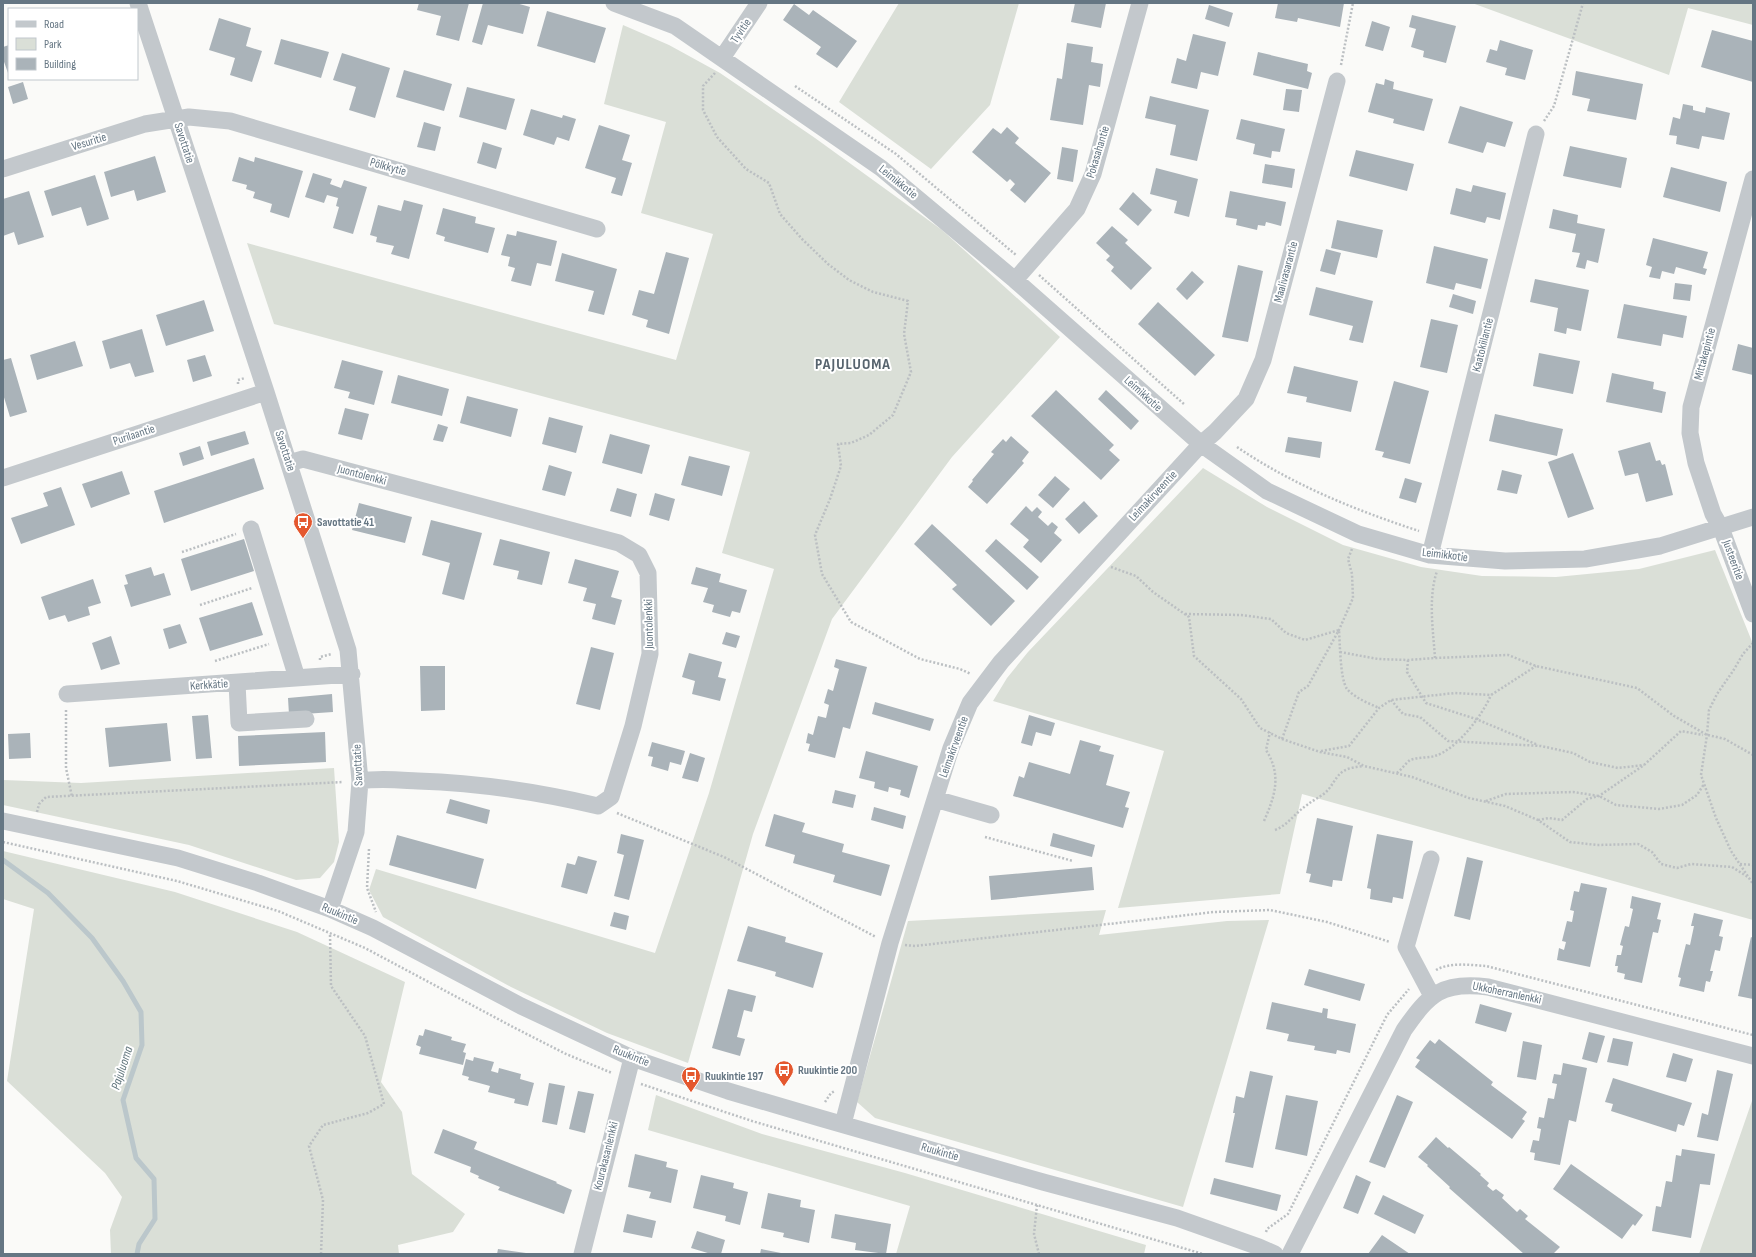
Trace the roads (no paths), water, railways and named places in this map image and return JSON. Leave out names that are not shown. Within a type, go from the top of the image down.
[{"type":"street","name":"Savottatie","points":[[138,3],[266,392],[348,650],[352,674],[360,781],[356,832],[330,909]]},
{"type":"street","name":"Leimikkotie","points":[[614,3],[675,26],[881,168],[1015,280],[1200,444],[1267,491],[1358,534],[1436,556],[1505,561],[1586,559],[1660,546],[1753,517]]},
{"type":"street","name":"Tyvitie","points":[[724,60],[760,3]]},
{"type":"street","name":"Pokasahantie","points":[[1015,280],[1078,209],[1093,174],[1140,3]]},
{"type":"street","name":"Maalivasarantie","points":[[1200,444],[1215,432],[1246,399],[1263,360],[1337,81]]},
{"type":"street","name":"Pölkkytie","points":[[177,120],[190,117],[230,121],[597,229]]},
{"type":"street","name":"Vesuritie","points":[[3,169],[145,124],[177,120]]},
{"type":"street","name":"Kaatokiilantie","points":[[1436,556],[1435,536],[1536,134]]},
{"type":"street","name":"Mittakepintie","points":[[1721,528],[1713,514],[1696,462],[1690,433],[1690,407],[1753,179]]},
{"type":"street","name":"Purilaantie","points":[[3,478],[266,392]]},
{"type":"street","name":"Leimakirveentie","points":[[843,1124],[890,943],[951,748],[970,703],[1001,662],[1200,444]]},
{"type":"street","name":"Juontolenkki","points":[[289,463],[303,460],[619,543],[638,555],[648,573],[650,654],[633,726],[611,797],[598,806],[554,796],[501,787],[445,782],[372,779],[360,781]]},
{"type":"street","name":"Justeeritie","points":[[1721,528],[1753,614]]},
{"type":"street","points":[[251,529],[297,678]]},
{"type":"street","name":"Kerkkätie","points":[[67,694],[352,674]]},
{"type":"street","points":[[236,683],[239,723],[306,719]]},
{"type":"street","points":[[935,799],[992,815]]},
{"type":"street","name":"Ruukintie","points":[[3,821],[178,858],[258,883],[330,909],[373,928],[521,1006],[632,1058],[728,1090],[843,1124],[1043,1182],[1177,1218],[1275,1254]]},
{"type":"street","points":[[1431,859],[1406,947],[1432,996]]},
{"type":"street","name":"Ukkoherranlenkki","points":[[1290,1254],[1404,1030],[1420,1006],[1432,996],[1446,989],[1468,984],[1488,987],[1753,1056]]},
{"type":"street","name":"Kourakasanlenkki","points":[[582,1254],[632,1058]]},
{"type":"waterway","name":"Pajuluoma","points":[[3,860],[48,893],[92,938],[123,981],[141,1012],[142,1045],[123,1100],[136,1158],[154,1179],[155,1219],[139,1244],[137,1254]]},
{"type":"place","name":"Savottatie 41","points":[[303,539]]},
{"type":"place","name":"Ruukintie 200","points":[[784,1087]]},
{"type":"place","name":"Ruukintie 197","points":[[691,1093]]},
{"type":"district","name":"PAJULUOMA","points":[[853,364]]}]
